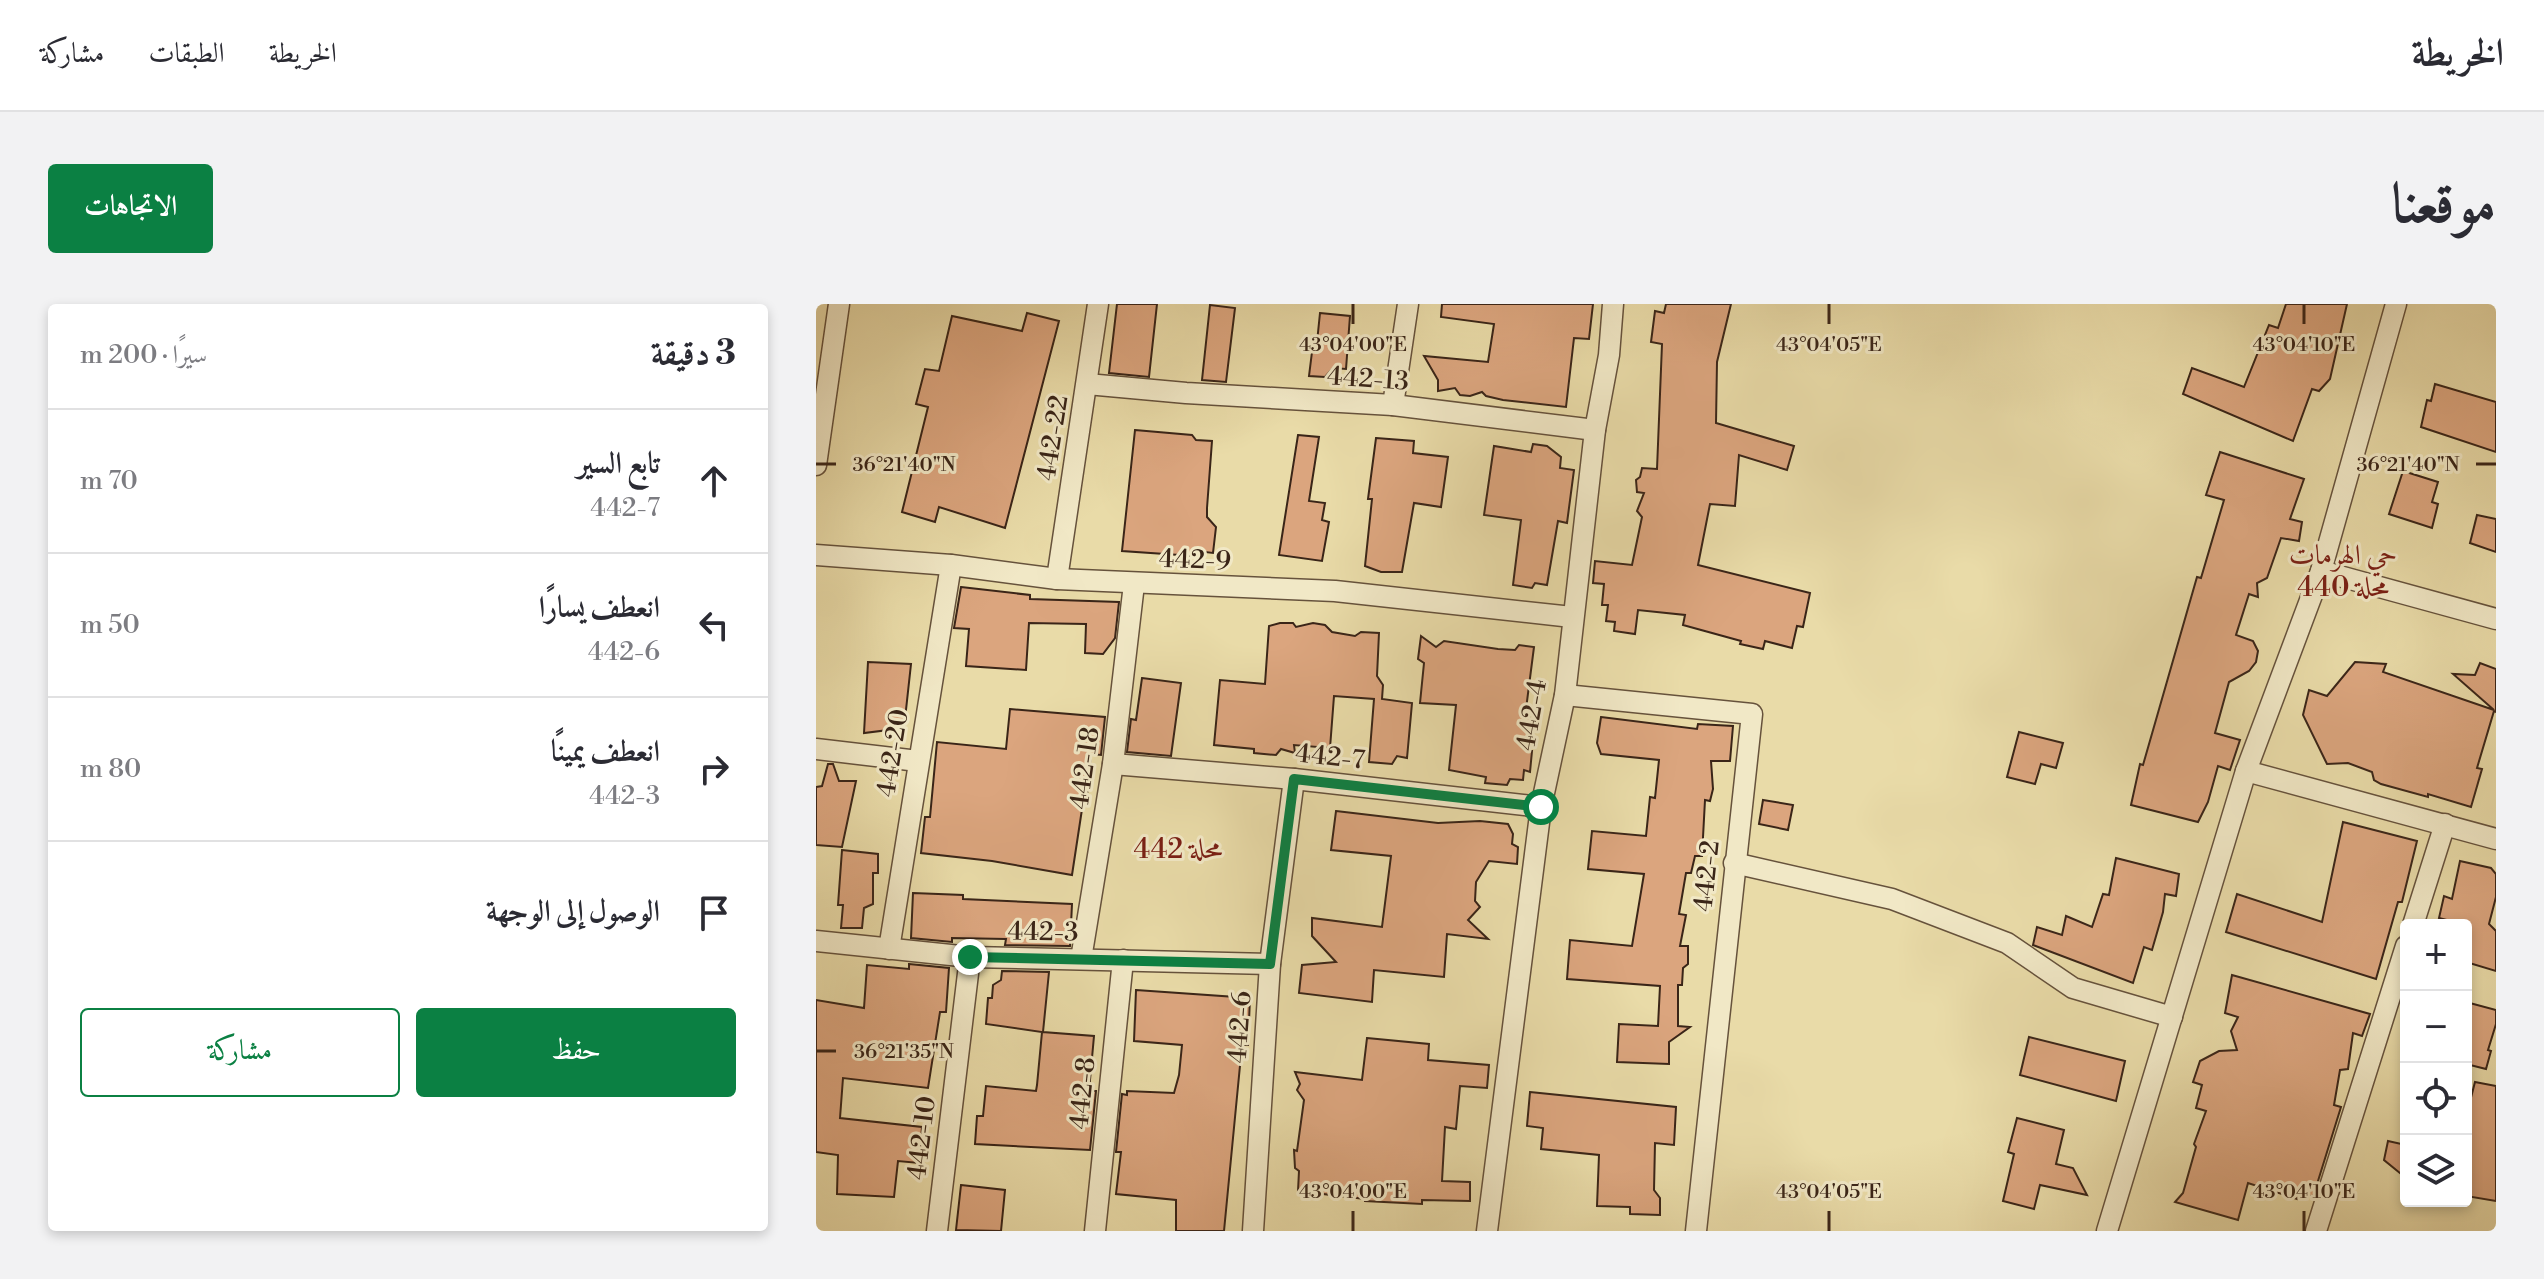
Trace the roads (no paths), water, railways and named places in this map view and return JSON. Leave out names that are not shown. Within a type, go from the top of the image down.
[{"type":"street","points":[[816,465],[823,362],[839,304]]},
{"type":"street","name":"442-22","points":[[1057,579],[1098,304]]},
{"type":"street","points":[[1393,405],[1408,304]]},
{"type":"street","name":"442-4","points":[[1487,1231],[1541,807],[1565,695],[1572,617],[1595,430],[1609,355],[1613,304]]},
{"type":"street","points":[[2107,1231],[2246,771],[2321,571],[2396,304]]},
{"type":"street","name":"442-13","points":[[1087,384],[1393,405],[1595,430]]},
{"type":"street","name":"442-9","points":[[816,555],[951,565],[1057,579],[1335,591],[1572,617]]},
{"type":"street","name":"442-20","points":[[889,949],[951,565]]},
{"type":"street","points":[[2321,571],[2496,619]]},
{"type":"street","name":"442-18","points":[[1081,959],[1113,764],[1134,584]]},
{"type":"street","name":"442-2","points":[[1565,695],[1752,714],[1696,1231]]},
{"type":"street","points":[[816,749],[918,761]]},
{"type":"street","name":"442-7","points":[[1113,764],[1294,779],[1541,807]]},
{"type":"street","points":[[2246,771],[2496,839]]},
{"type":"street","name":"442-6","points":[[1253,1231],[1270,964],[1294,779]]},
{"type":"street","points":[[2415,919],[2445,824]]},
{"type":"street","points":[[1734,863],[1892,899],[2007,943],[2073,988],[2172,1017]]},
{"type":"street","name":"442-3","points":[[816,941],[970,957],[1270,964]]},
{"type":"street","name":"442-10","points":[[937,1231],[970,957]]},
{"type":"street","name":"442-8","points":[[1095,1231],[1123,960]]},
{"type":"street","points":[[2316,1231],[2400,965]]},
{"type":"district","name":"حي الهرمات محلة 440","points":[[2343,571]]},
{"type":"district","name":"محلة 442","points":[[1178,849]]}]
